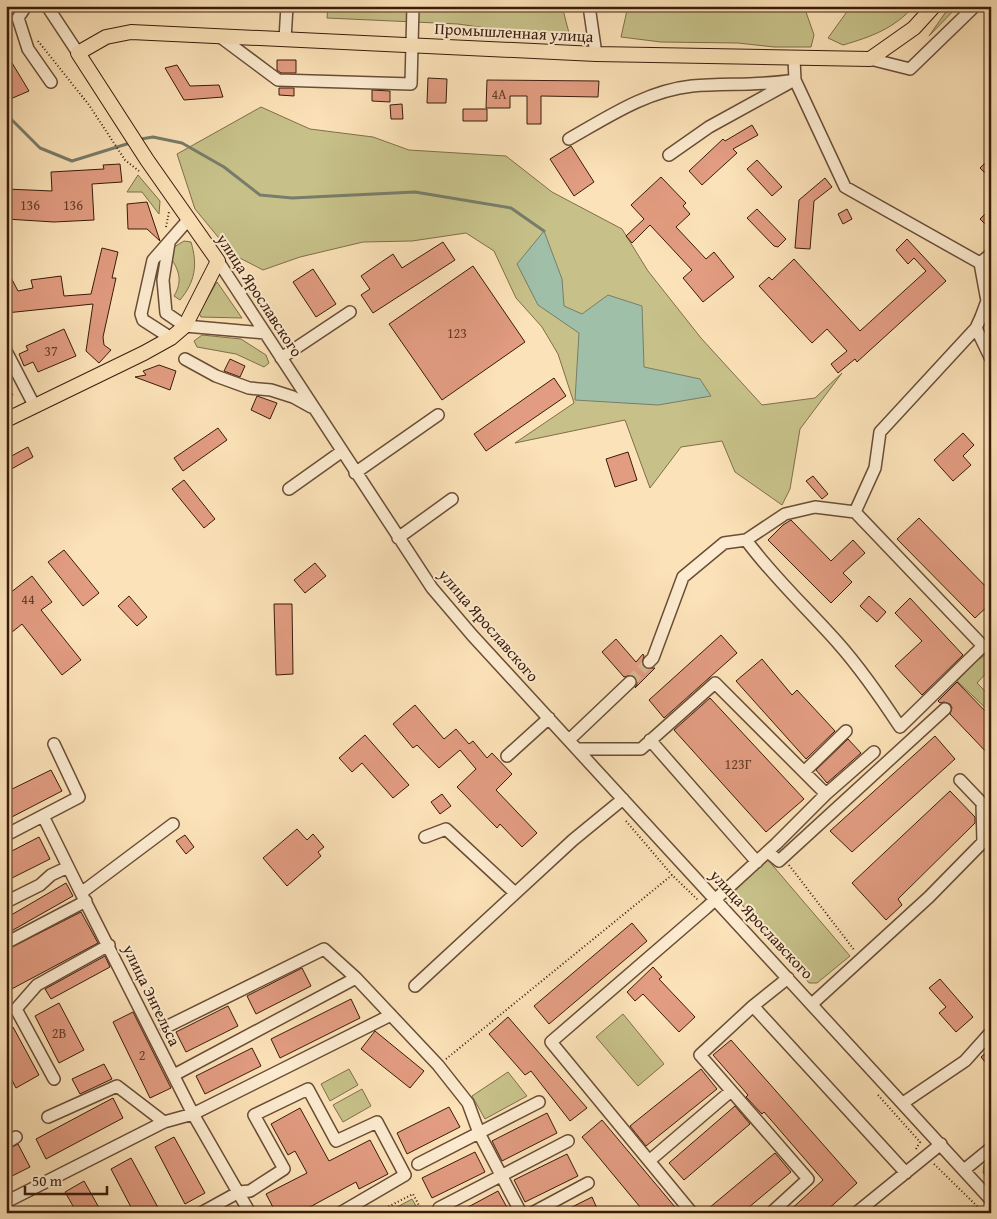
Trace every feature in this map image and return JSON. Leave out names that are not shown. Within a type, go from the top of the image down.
[{"type":"main road","points":[[870,59],[914,28],[934,6]]},
{"type":"main road","name":"Промышленная улица","points":[[78,53],[106,37],[130,32],[596,54],[870,59]]},
{"type":"main road","name":"улица Ярославского","points":[[78,53],[188,220],[218,262]]},
{"type":"main road","points":[[6,420],[144,354],[171,338],[185,326],[218,262]]},
{"type":"street","points":[[26,6],[18,18],[23,34],[28,49],[50,82]]},
{"type":"street","name":"улица Ярославского","points":[[47,6],[78,53]]},
{"type":"street","points":[[285,39],[286,6]]},
{"type":"street","points":[[219,36],[278,80],[411,84],[413,6]]},
{"type":"street","points":[[589,6],[596,54]]},
{"type":"street","points":[[870,59],[910,69],[975,6]]},
{"type":"street","points":[[794,59],[795,80],[845,187],[980,263]]},
{"type":"street","points":[[569,139],[637,100],[681,89],[795,80]]},
{"type":"street","points":[[669,155],[709,127],[795,80]]},
{"type":"street","points":[[171,338],[143,320],[141,314],[153,260],[188,220]]},
{"type":"street","points":[[168,243],[163,280],[166,312],[185,326],[265,333]]},
{"type":"street","points":[[980,263],[991,254]]},
{"type":"street","name":"улица Ярославского","points":[[218,262],[432,588],[991,1200]]},
{"type":"street","points":[[855,512],[874,468],[880,432],[976,328],[987,301],[980,263]]},
{"type":"street","points":[[281,358],[350,312]]},
{"type":"street","points":[[976,328],[991,359]]},
{"type":"street","points":[[6,351],[34,405]]},
{"type":"street","points":[[186,358],[216,376],[249,388],[271,390],[293,397],[312,407]]},
{"type":"street","points":[[355,473],[438,415]]},
{"type":"street","points":[[289,489],[341,452]]},
{"type":"street","points":[[398,538],[452,499]]},
{"type":"street","points":[[649,662],[653,658],[683,577],[724,543],[746,540],[785,514],[815,507],[855,512],[987,642],[900,727],[879,695],[838,644],[768,569],[746,540]]},
{"type":"street","points":[[573,744],[630,682]]},
{"type":"street","points":[[573,744],[641,749],[715,683],[826,794]]},
{"type":"street","points":[[768,852],[779,861],[783,858],[945,708]]},
{"type":"street","points":[[507,756],[549,718]]},
{"type":"street","points":[[804,772],[846,731]]},
{"type":"street","points":[[650,740],[757,862]]},
{"type":"street","points":[[6,835],[79,797],[54,744]]},
{"type":"street","points":[[692,1213],[551,1042],[757,862],[826,794],[874,752]]},
{"type":"street","points":[[812,1004],[929,897],[982,842],[982,803],[960,780]]},
{"type":"street","points":[[982,803],[991,795]]},
{"type":"street","points":[[415,986],[515,893],[623,798]]},
{"type":"street","name":"улица Энгельса","points":[[43,816],[193,1114],[250,1213]]},
{"type":"street","points":[[6,943],[83,897],[173,824]]},
{"type":"street","points":[[425,837],[446,829],[515,893]]},
{"type":"street","points":[[6,902],[40,885],[51,875],[68,867]]},
{"type":"street","points":[[54,1078],[11,1012],[37,985],[109,945]]},
{"type":"street","points":[[166,1027],[324,949],[356,978],[438,1065],[468,1103],[479,1133],[520,1213]]},
{"type":"street","points":[[174,1075],[356,978]]},
{"type":"street","points":[[771,1213],[808,1179],[700,1055],[753,1006],[788,978]]},
{"type":"street","points":[[753,1006],[906,1173]]},
{"type":"street","points":[[6,1202],[164,1122],[193,1114],[391,1015]]},
{"type":"street","points":[[903,1103],[965,1061],[991,1032]]},
{"type":"street","points":[[48,1118],[117,1086],[164,1122]]},
{"type":"street","points":[[200,1213],[239,1192],[250,1191],[284,1169],[254,1115],[308,1089],[336,1141],[377,1122],[405,1175],[340,1213]]},
{"type":"street","points":[[648,1161],[731,1091]]},
{"type":"street","points":[[418,1164],[539,1102]]},
{"type":"street","points":[[439,1208],[568,1141]]},
{"type":"street","points":[[856,1213],[941,1144]]},
{"type":"street","points":[[964,1170],[991,1148]]},
{"type":"street","points":[[532,1213],[588,1183]]},
{"type":"path","points":[[32,34],[89,105],[125,160],[141,174]]},
{"type":"path","points":[[168,243],[166,226],[170,207]]},
{"type":"path","points":[[6,398],[18,392]]},
{"type":"path","points":[[783,858],[861,959]]},
{"type":"path","points":[[438,1065],[672,875]]},
{"type":"path","points":[[933,1163],[984,1213]]},
{"type":"path","points":[[376,1213],[413,1194],[423,1213]]},
{"type":"shaded area","points":[[328,6],[562,6],[569,33],[522,33],[458,24],[327,18]]},
{"type":"shaded area","points":[[628,6],[796,6],[806,12],[814,35],[811,47],[774,47],[738,43],[661,42],[621,37]]},
{"type":"shaded area","points":[[851,6],[914,6],[907,14],[882,31],[843,45],[828,38]]},
{"type":"shaded area","points":[[950,6],[958,6],[929,36]]},
{"type":"shaded area","points":[[261,107],[310,129],[373,137],[409,150],[506,156],[552,192],[622,229],[648,271],[701,338],[762,405],[815,398],[842,373],[800,429],[790,489],[782,505],[735,472],[722,441],[681,447],[650,488],[625,420],[515,443],[574,403],[558,354],[542,327],[516,298],[494,251],[466,233],[412,241],[363,242],[300,257],[263,270],[232,254],[195,209],[177,154]]},
{"type":"shaded area","points":[[138,175],[160,201],[159,214],[142,192],[127,192]]},
{"type":"shaded area","points":[[544,231],[562,279],[564,306],[582,314],[608,295],[642,306],[644,367],[700,379],[711,396],[658,405],[575,400],[579,333],[538,305],[517,264]]},
{"type":"shaded area","points":[[184,241],[191,242],[195,266],[189,287],[180,300],[174,296],[177,291],[179,278],[172,260],[174,247]]},
{"type":"shaded area","points":[[217,282],[242,318],[201,317],[199,313]]},
{"type":"shaded area","points":[[202,335],[241,339],[266,355],[269,363],[264,367],[236,354],[197,347],[194,341]]},
{"type":"shaded area","points":[[991,651],[991,668],[977,683],[991,697],[991,713],[957,681],[978,660]]},
{"type":"shaded area","points":[[768,860],[850,956],[817,983],[809,983],[732,893]]},
{"type":"shaded area","points":[[623,1014],[664,1064],[638,1086],[596,1037]]},
{"type":"shaded area","points":[[349,1069],[358,1085],[330,1101],[321,1084]]},
{"type":"shaded area","points":[[508,1072],[527,1096],[485,1119],[472,1096]]},
{"type":"shaded area","points":[[362,1089],[371,1106],[343,1122],[333,1105]]},
{"type":"shaded area","points":[[991,1164],[991,1181],[983,1173],[984,1165]]},
{"type":"shaded area","points":[[412,1199],[420,1213],[388,1213],[388,1212]]},
{"type":"building","points":[[6,53],[29,91],[8,100],[6,91]]},
{"type":"building","points":[[277,60],[296,60],[296,73],[281,73],[277,70]]},
{"type":"building","points":[[177,65],[190,86],[219,85],[223,97],[184,100],[165,68]]},
{"type":"building","points":[[428,78],[447,79],[446,103],[427,103]]},
{"type":"building","points":[[487,80],[599,81],[598,97],[541,96],[541,124],[527,124],[527,96],[510,96],[510,108],[486,108]]},
{"type":"building","points":[[279,88],[294,88],[294,96],[279,95]]},
{"type":"building","points":[[372,90],[390,91],[390,102],[372,101]]},
{"type":"building","points":[[402,104],[403,119],[391,119],[390,105]]},
{"type":"building","points":[[463,109],[487,109],[487,121],[463,121]]},
{"type":"building","points":[[752,125],[758,135],[733,149],[737,153],[702,185],[689,171],[723,139],[725,141]]},
{"type":"building","points":[[571,146],[594,182],[574,196],[550,159]]},
{"type":"building","points":[[991,157],[991,179],[980,168]]},
{"type":"building","points":[[757,160],[782,187],[772,196],[747,169]]},
{"type":"building","points":[[120,164],[122,182],[92,184],[94,220],[54,222],[6,219],[6,189],[52,191],[51,172],[104,169],[103,165]]},
{"type":"building","points":[[661,177],[686,203],[683,206],[690,214],[676,227],[706,259],[714,252],[734,277],[703,302],[683,278],[692,270],[650,225],[632,243],[626,236],[644,219],[631,205]]},
{"type":"building","points":[[825,178],[832,187],[814,201],[810,249],[795,248],[799,200]]},
{"type":"building","points":[[147,202],[160,241],[147,229],[128,229],[127,204]]},
{"type":"building","points":[[991,208],[991,230],[980,219]]},
{"type":"building","points":[[757,209],[786,239],[778,247],[774,246],[747,218]]},
{"type":"building","points":[[847,209],[852,219],[843,224],[838,214]]},
{"type":"building","points":[[907,239],[946,281],[857,362],[855,359],[838,373],[831,364],[847,351],[827,329],[812,343],[759,286],[769,277],[772,280],[794,259],[860,331],[926,271],[914,258],[908,264],[896,250]]},
{"type":"building","points":[[443,242],[455,260],[373,313],[361,295],[370,289],[361,276],[393,254],[402,268]]},
{"type":"building","points":[[102,248],[118,252],[112,278],[116,278],[103,337],[104,345],[111,350],[99,363],[86,351],[93,304],[6,313],[6,268],[18,291],[33,288],[31,280],[61,276],[64,296],[91,294]]},
{"type":"building","points":[[473,266],[525,342],[442,400],[389,324]]},
{"type":"building","points":[[313,269],[336,304],[316,317],[293,282]]},
{"type":"building","points":[[64,329],[76,356],[38,372],[33,362],[24,366],[19,354],[28,350],[26,346]]},
{"type":"building","points":[[230,359],[245,366],[240,377],[224,371]]},
{"type":"building","points":[[159,365],[176,371],[170,390],[135,377],[146,375],[143,371]]},
{"type":"building","points":[[554,378],[566,396],[486,451],[474,434]]},
{"type":"building","points":[[257,396],[277,403],[270,419],[251,410]]},
{"type":"building","points":[[218,428],[227,440],[183,471],[174,458]]},
{"type":"building","points":[[963,433],[974,445],[963,456],[971,465],[953,481],[934,460]]},
{"type":"building","points":[[28,447],[33,457],[6,472],[6,459]]},
{"type":"building","points":[[628,452],[637,480],[615,487],[606,459]]},
{"type":"building","points":[[813,476],[828,494],[822,499],[806,481]]},
{"type":"building","points":[[184,480],[215,519],[204,528],[172,489]]},
{"type":"building","points":[[919,518],[991,592],[991,603],[975,618],[897,539]]},
{"type":"building","points":[[791,520],[831,561],[853,540],[865,553],[843,573],[852,582],[831,603],[768,540]]},
{"type":"building","points":[[64,550],[99,593],[83,606],[48,562]]},
{"type":"building","points":[[315,563],[326,576],[305,593],[294,580]]},
{"type":"building","points":[[32,576],[52,602],[41,610],[81,660],[62,675],[22,624],[6,637],[6,596]]},
{"type":"building","points":[[129,596],[147,617],[137,626],[118,606]]},
{"type":"building","points":[[869,596],[886,612],[877,622],[860,606]]},
{"type":"building","points":[[910,598],[963,655],[922,695],[895,666],[922,641],[895,613]]},
{"type":"building","points":[[274,604],[292,604],[293,674],[276,675]]},
{"type":"building","points":[[721,635],[737,653],[664,718],[649,700]]},
{"type":"building","points":[[616,639],[636,662],[643,654],[642,663],[644,668],[655,668],[635,688],[637,684],[636,677],[632,675],[624,677],[602,652]]},
{"type":"building","points":[[762,659],[792,695],[797,690],[835,731],[806,759],[736,681]]},
{"type":"building","points":[[957,682],[991,717],[991,757],[950,714],[952,708],[950,704],[938,701]]},
{"type":"building","points":[[710,698],[804,799],[766,832],[674,730]]},
{"type":"building","points":[[415,705],[444,739],[456,729],[469,744],[473,741],[487,758],[492,753],[512,774],[496,790],[537,833],[522,847],[500,824],[497,828],[457,787],[476,769],[460,750],[439,768],[417,745],[413,748],[393,724]]},
{"type":"building","points":[[365,735],[409,785],[393,798],[362,763],[352,772],[339,758]]},
{"type":"building","points":[[935,736],[955,759],[852,852],[830,831]]},
{"type":"building","points":[[848,739],[861,753],[827,783],[816,770]]},
{"type":"building","points":[[51,770],[62,791],[6,820],[6,792]]},
{"type":"building","points":[[950,791],[975,817],[975,823],[898,899],[902,905],[886,920],[852,883]]},
{"type":"building","points":[[442,794],[451,806],[440,814],[431,802]]},
{"type":"building","points":[[297,829],[307,840],[313,834],[324,847],[318,852],[321,856],[287,886],[263,858]]},
{"type":"building","points":[[185,835],[194,847],[186,854],[176,841]]},
{"type":"building","points":[[39,837],[50,859],[6,881],[6,854]]},
{"type":"building","points":[[66,883],[73,896],[6,934],[6,918]]},
{"type":"building","points":[[81,912],[98,943],[6,992],[6,950]]},
{"type":"building","points":[[632,923],[647,941],[549,1024],[534,1006]]},
{"type":"building","points":[[105,956],[110,967],[51,999],[45,989]]},
{"type":"building","points":[[653,967],[662,977],[659,979],[695,1017],[679,1032],[643,994],[635,1001],[627,992]]},
{"type":"building","points":[[302,968],[311,986],[256,1014],[247,996]]},
{"type":"building","points":[[940,979],[973,1017],[956,1032],[939,1013],[946,1007],[929,988]]},
{"type":"building","points":[[351,999],[360,1018],[280,1058],[271,1039]]},
{"type":"building","points":[[59,1003],[84,1050],[59,1063],[35,1016]]},
{"type":"building","points":[[228,1006],[238,1026],[186,1052],[176,1032]]},
{"type":"building","points":[[133,1012],[171,1088],[150,1098],[113,1022]]},
{"type":"building","points":[[508,1017],[587,1108],[570,1121],[531,1071],[525,1075],[489,1034]]},
{"type":"building","points":[[13,1027],[39,1075],[16,1088],[6,1069],[6,1031]]},
{"type":"building","points":[[375,1031],[424,1071],[410,1088],[361,1049]]},
{"type":"building","points":[[731,1040],[857,1183],[824,1213],[787,1213],[823,1180],[764,1112],[762,1114],[746,1097],[748,1095],[713,1055]]},
{"type":"building","points":[[252,1048],[261,1066],[205,1094],[196,1076]]},
{"type":"building","points":[[991,1049],[991,1069],[981,1057]]},
{"type":"building","points":[[104,1064],[112,1079],[80,1094],[72,1079]]},
{"type":"building","points":[[701,1069],[717,1089],[646,1146],[630,1126]]},
{"type":"building","points":[[113,1098],[123,1118],[46,1159],[36,1139]]},
{"type":"building","points":[[735,1106],[750,1124],[684,1180],[669,1163]]},
{"type":"building","points":[[449,1107],[460,1127],[407,1154],[397,1133]]},
{"type":"building","points":[[300,1108],[329,1161],[370,1140],[388,1174],[359,1189],[356,1182],[308,1208],[311,1213],[276,1213],[266,1194],[307,1173],[295,1151],[288,1155],[271,1124]]},
{"type":"building","points":[[547,1113],[557,1133],[502,1161],[492,1141]]},
{"type":"building","points":[[602,1120],[680,1213],[645,1213],[582,1137]]},
{"type":"building","points":[[174,1137],[205,1193],[185,1204],[155,1147]]},
{"type":"building","points":[[18,1144],[30,1167],[6,1179],[6,1150]]},
{"type":"building","points":[[475,1152],[485,1172],[432,1198],[422,1178]]},
{"type":"building","points":[[775,1153],[791,1172],[742,1213],[703,1213]]},
{"type":"building","points":[[567,1154],[578,1176],[525,1202],[514,1180]]},
{"type":"building","points":[[131,1158],[161,1213],[134,1213],[111,1169]]},
{"type":"building","points":[[84,1181],[102,1213],[77,1213],[65,1192]]},
{"type":"building","points":[[498,1191],[510,1213],[457,1213]]},
{"type":"building","points":[[592,1197],[599,1213],[560,1213]]},
{"type":"waterway","points":[[6,114],[40,148],[72,161],[130,143]]},
{"type":"waterway","points":[[141,139],[153,137],[182,143],[224,167],[260,195],[292,198],[415,192],[511,208],[544,231]]},
{"type":"tunnel","points":[[630,682],[649,662]]}]
